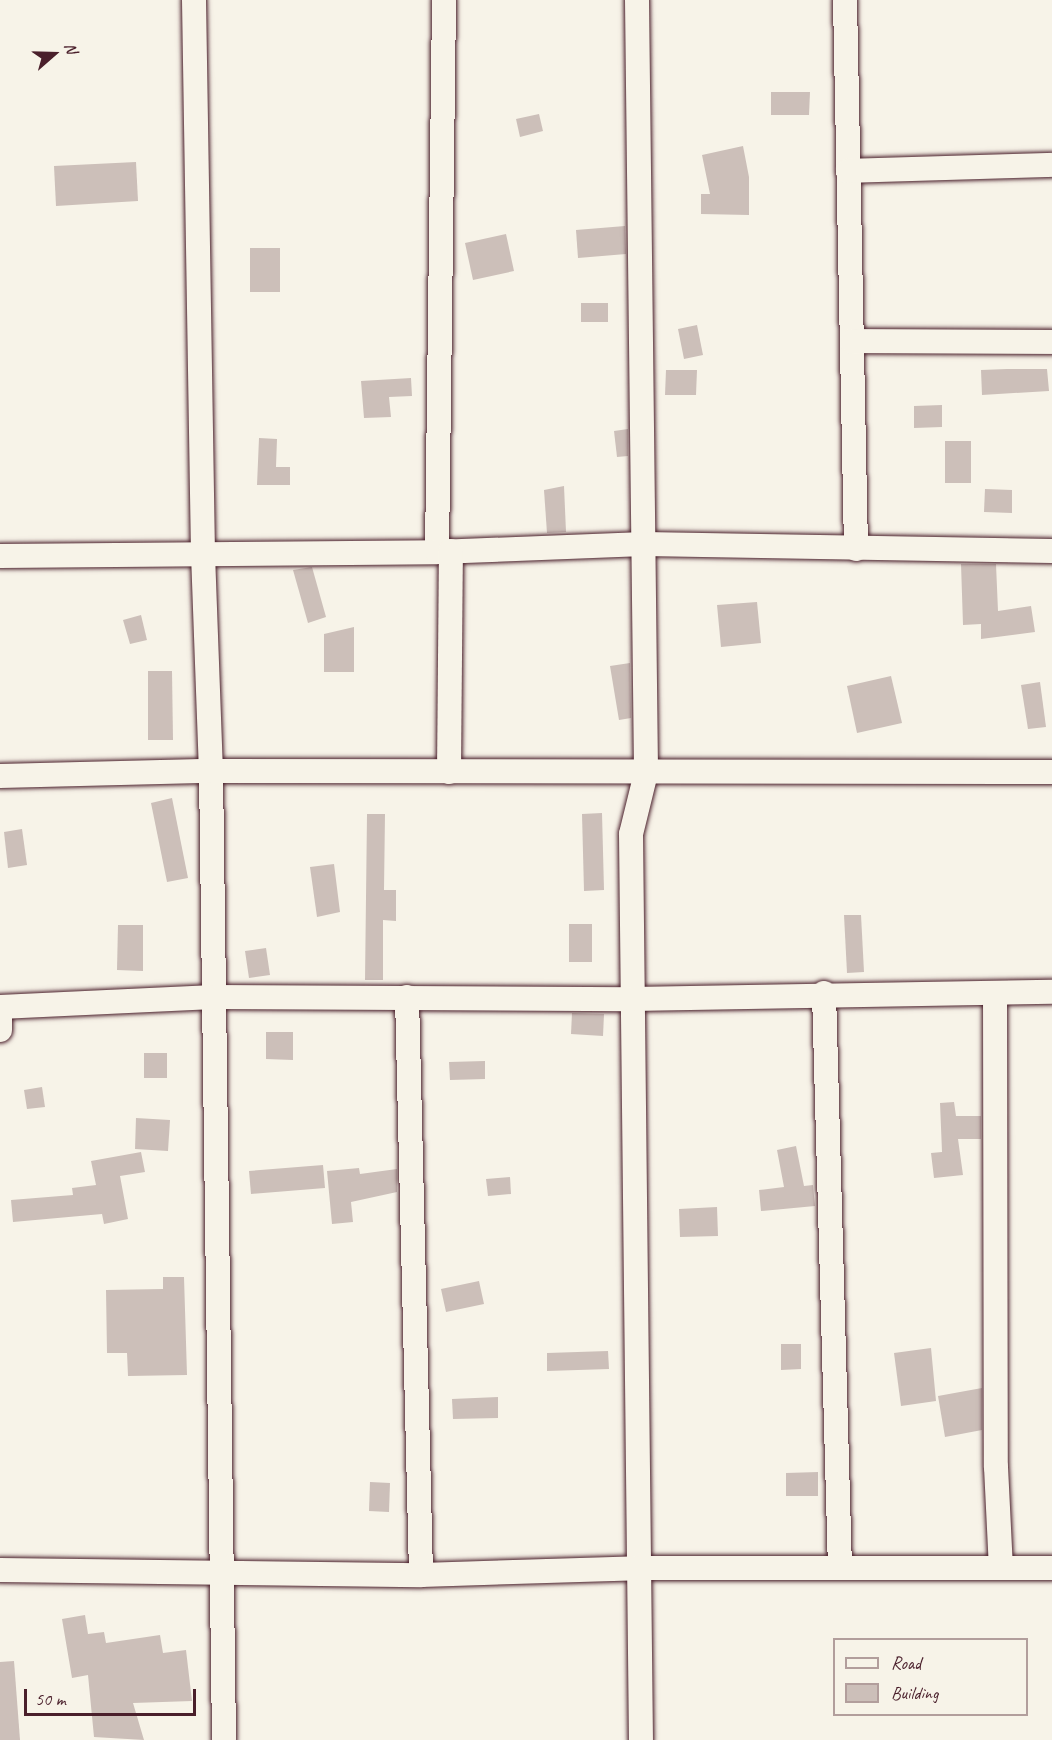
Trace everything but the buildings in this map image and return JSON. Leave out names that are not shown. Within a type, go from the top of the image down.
[{"type":"street","points":[[194,0],[203,554],[212,771],[224,1740]]},
{"type":"street","points":[[444,0],[444,551],[449,772]]},
{"type":"street","points":[[638,0],[646,773],[631,834],[641,1740]]},
{"type":"street","points":[[845,0],[856,549]]},
{"type":"street","points":[[848,171],[1052,165]]},
{"type":"street","points":[[852,341],[1052,342]]},
{"type":"street","points":[[0,556],[444,551],[644,544],[1052,551]]},
{"type":"street","points":[[0,776],[212,771],[1052,772]]},
{"type":"street","points":[[0,1030],[0,1007],[214,997],[632,999],[824,993],[1052,992]]},
{"type":"street","points":[[824,993],[840,1568]]},
{"type":"street","points":[[995,993],[996,1467],[1001,1568]]},
{"type":"street","points":[[407,997],[421,1575]]},
{"type":"street","points":[[0,1570],[421,1575],[638,1569],[1052,1568]]}]
